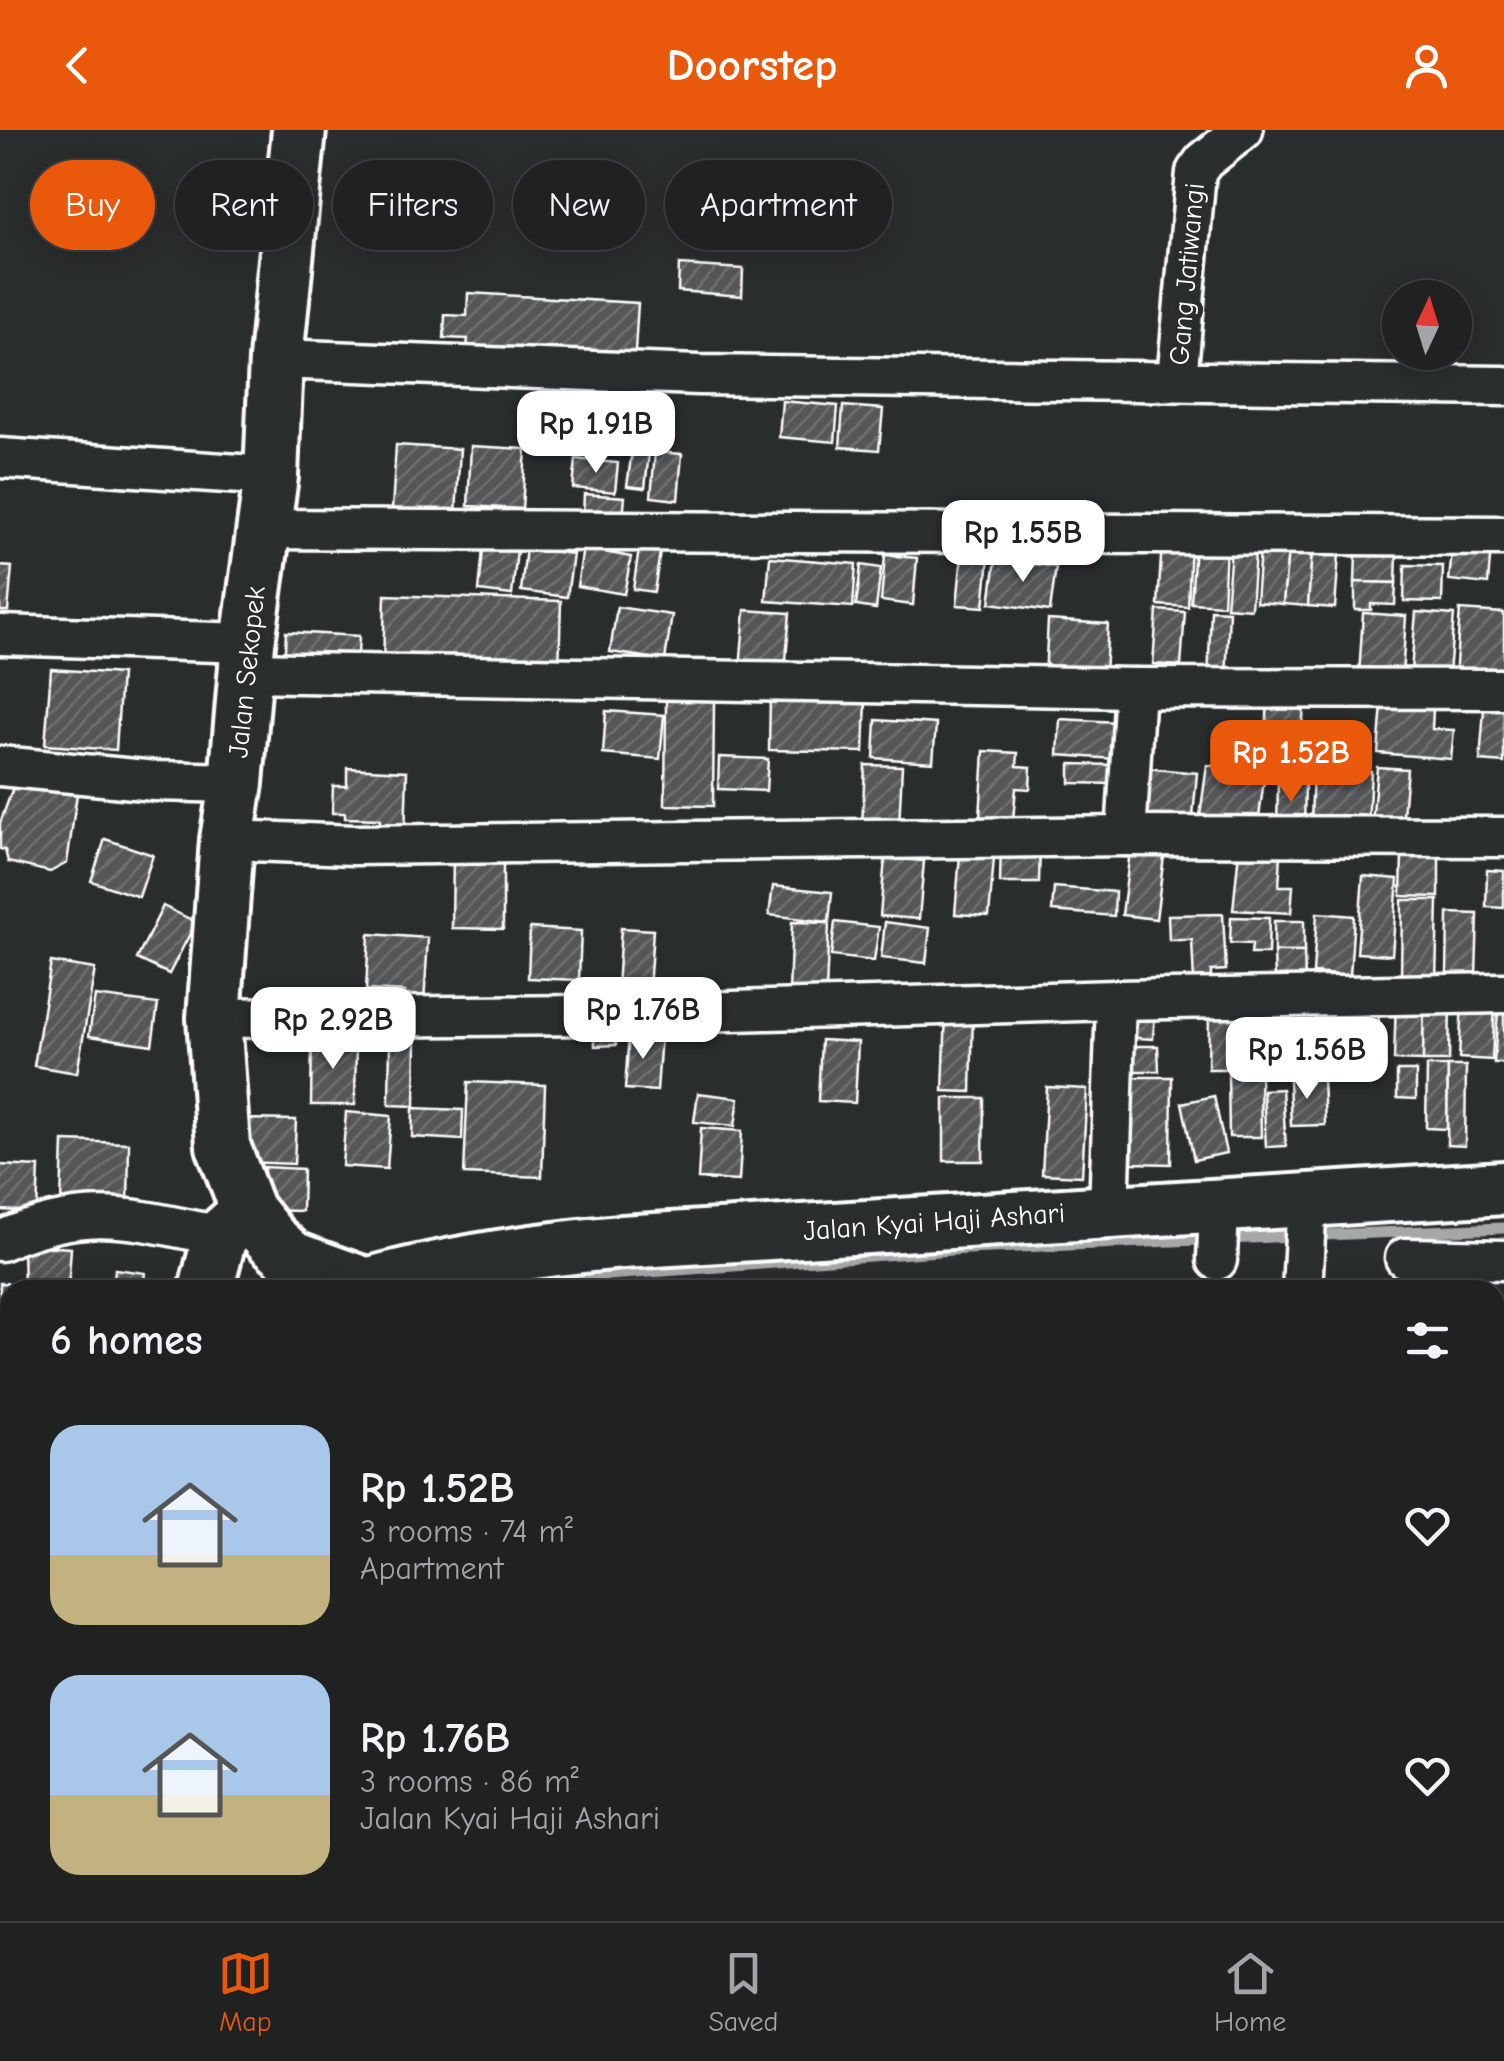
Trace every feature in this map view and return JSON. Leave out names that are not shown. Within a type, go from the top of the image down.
[{"type":"street","name":"Jalan Sekopek","points":[[299,130],[276,359],[271,476],[227,840],[214,1018],[223,1146],[234,1223],[270,1240],[292,1258],[341,1280]]},
{"type":"street","name":"Gang Jatiwangi","points":[[1177,380],[1196,172],[1243,130]]},
{"type":"street","points":[[276,359],[698,375],[1504,386]]},
{"type":"street","points":[[0,458],[271,476]]},
{"type":"street","points":[[263,529],[1504,536]]},
{"type":"street","points":[[0,635],[247,658],[1135,688],[1504,689]]},
{"type":"street","points":[[1126,836],[1135,688]]},
{"type":"street","points":[[0,766],[155,781],[236,783]]},
{"type":"street","points":[[227,840],[354,845],[1126,836],[1504,838]]},
{"type":"street","points":[[214,1018],[597,1015],[1504,993]]},
{"type":"street","points":[[1109,1212],[1116,1000]]},
{"type":"street","name":"Jalan Kyai Haji Ashari","points":[[431,1280],[540,1249],[590,1244],[1109,1212],[1218,1230],[1307,1207],[1504,1188]]},
{"type":"street","points":[[1303,1272],[1307,1207]]},
{"type":"street","points":[[0,1241],[51,1222],[103,1216],[234,1223],[210,1280]]},
{"type":"street","points":[[1405,1258],[1504,1260]]},
{"type":"building","points":[[679,265],[743,269],[742,296],[678,291]]},
{"type":"building","points":[[468,293],[638,303],[634,366],[466,356],[468,339],[444,338],[445,315],[467,316]]},
{"type":"building","points":[[782,401],[838,406],[835,442],[779,437]]},
{"type":"building","points":[[843,406],[883,409],[879,450],[840,447]]},
{"type":"building","points":[[396,445],[460,449],[456,513],[392,510]]},
{"type":"building","points":[[471,446],[526,449],[522,509],[468,506]]},
{"type":"building","points":[[632,451],[649,453],[645,488],[627,486]]},
{"type":"building","points":[[655,452],[682,454],[678,500],[651,497]]},
{"type":"building","points":[[576,459],[618,463],[615,492],[573,488]]},
{"type":"building","points":[[584,494],[625,497],[623,518],[583,515]]},
{"type":"building","points":[[484,539],[518,542],[512,595],[479,591]]},
{"type":"building","points":[[1162,541],[1191,543],[1188,607],[1158,605]]},
{"type":"building","points":[[1453,542],[1491,546],[1488,584],[1449,580]]},
{"type":"building","points":[[1195,545],[1226,547],[1223,605],[1191,603]]},
{"type":"building","points":[[526,548],[573,554],[567,597],[521,591]]},
{"type":"building","points":[[583,548],[631,557],[624,594],[577,586]]},
{"type":"building","points":[[639,549],[660,552],[654,592],[633,589]]},
{"type":"building","points":[[1260,549],[1288,551],[1283,604],[1256,602]]},
{"type":"building","points":[[1231,550],[1255,552],[1251,609],[1226,607]]},
{"type":"building","points":[[1288,551],[1312,552],[1308,606],[1283,604]]},
{"type":"building","points":[[1312,552],[1339,554],[1335,608],[1308,606]]},
{"type":"building","points":[[1356,553],[1397,554],[1396,583],[1355,582]]},
{"type":"building","points":[[885,555],[917,558],[913,605],[881,601]]},
{"type":"building","points":[[962,555],[989,558],[984,607],[957,605]]},
{"type":"building","points":[[770,557],[856,564],[853,607],[766,601]]},
{"type":"building","points":[[996,559],[1056,567],[1050,611],[990,603]]},
{"type":"building","points":[[861,565],[881,568],[876,609],[856,606]]},
{"type":"building","points":[[1405,565],[1443,566],[1442,602],[1404,601]]},
{"type":"building","points":[[0,566],[12,567],[8,611],[0,611]]},
{"type":"building","points":[[1355,582],[1396,583],[1395,605],[1371,604],[1371,610],[1355,610]]},
{"type":"building","points":[[385,595],[561,601],[559,672],[383,666]]},
{"type":"building","points":[[617,607],[672,615],[665,660],[610,652]]},
{"type":"building","points":[[745,610],[790,613],[785,671],[740,668]]},
{"type":"building","points":[[1157,610],[1185,612],[1181,666],[1153,664]]},
{"type":"building","points":[[1211,610],[1229,611],[1226,681],[1208,680]]},
{"type":"building","points":[[1460,610],[1504,613],[1504,680],[1455,677]]},
{"type":"building","points":[[1416,612],[1454,615],[1449,674],[1411,671]]},
{"type":"building","points":[[1363,613],[1406,616],[1402,677],[1359,675]]},
{"type":"building","points":[[1048,620],[1108,624],[1105,673],[1045,678]]},
{"type":"building","points":[[286,632],[359,636],[357,671],[284,667]]},
{"type":"building","points":[[51,669],[121,674],[116,750],[45,745]]},
{"type":"building","points":[[770,696],[866,699],[864,752],[769,750]]},
{"type":"building","points":[[1485,696],[1504,697],[1504,763],[1480,761]]},
{"type":"building","points":[[1268,698],[1304,700],[1302,739],[1371,742],[1371,761],[1265,756]]},
{"type":"building","points":[[666,700],[714,701],[713,806],[665,805]]},
{"type":"building","points":[[1382,704],[1433,709],[1432,729],[1454,730],[1451,759],[1378,753]]},
{"type":"building","points":[[606,711],[664,715],[660,759],[603,754]]},
{"type":"building","points":[[1060,719],[1117,722],[1115,759],[1058,755]]},
{"type":"building","points":[[876,720],[936,724],[933,762],[874,758]]},
{"type":"building","points":[[984,751],[1018,753],[1017,766],[1031,767],[1030,789],[1016,788],[1013,820],[980,818]]},
{"type":"building","points":[[719,757],[768,759],[766,791],[718,789]]},
{"type":"building","points":[[1070,764],[1116,765],[1115,784],[1070,783]]},
{"type":"building","points":[[865,765],[902,766],[899,828],[862,826]]},
{"type":"building","points":[[1207,765],[1265,773],[1258,824],[1200,816]]},
{"type":"building","points":[[1377,767],[1407,769],[1402,828],[1372,825]]},
{"type":"building","points":[[347,768],[407,771],[405,838],[379,838],[380,819],[345,818],[345,813],[332,813],[333,786],[347,786]]},
{"type":"building","points":[[1145,768],[1197,773],[1192,827],[1141,822]]},
{"type":"building","points":[[1313,768],[1371,771],[1368,826],[1311,823]]},
{"type":"building","points":[[1278,781],[1305,782],[1304,828],[1277,828]]},
{"type":"building","points":[[14,785],[77,794],[67,863],[50,872],[8,862],[5,850],[0,849],[0,823]]},
{"type":"building","points":[[105,839],[153,855],[139,897],[91,881]]},
{"type":"building","points":[[1240,841],[1281,855],[1279,886],[1293,886],[1291,913],[1233,910]]},
{"type":"building","points":[[1001,843],[1040,844],[1039,883],[1000,883]]},
{"type":"building","points":[[1130,851],[1164,856],[1156,919],[1122,915]]},
{"type":"building","points":[[1402,854],[1439,855],[1439,897],[1401,896]]},
{"type":"building","points":[[453,855],[503,856],[503,929],[452,928]]},
{"type":"building","points":[[960,855],[994,858],[989,916],[955,914]]},
{"type":"building","points":[[885,858],[924,861],[919,919],[880,916]]},
{"type":"building","points":[[1487,870],[1504,871],[1504,908],[1486,907]]},
{"type":"building","points":[[1363,876],[1398,879],[1392,955],[1357,953]]},
{"type":"building","points":[[773,886],[832,892],[829,922],[769,915]]},
{"type":"building","points":[[1054,887],[1115,892],[1114,916],[1052,911]]},
{"type":"building","points":[[1402,900],[1438,900],[1436,981],[1401,979]]},
{"type":"building","points":[[163,906],[196,922],[169,974],[137,959]]},
{"type":"building","points":[[1317,913],[1354,916],[1350,976],[1313,973]]},
{"type":"building","points":[[1448,913],[1478,914],[1476,975],[1447,975]]},
{"type":"building","points":[[1223,914],[1226,970],[1211,971],[1211,982],[1194,983],[1192,940],[1169,940],[1168,915]]},
{"type":"building","points":[[1231,917],[1269,918],[1268,954],[1251,954],[1252,944],[1230,943]]},
{"type":"building","points":[[1274,921],[1304,921],[1304,952],[1274,952]]},
{"type":"building","points":[[792,922],[829,923],[826,992],[789,991]]},
{"type":"building","points":[[835,922],[879,927],[874,961],[831,956]]},
{"type":"building","points":[[885,922],[930,928],[926,963],[881,958]]},
{"type":"building","points":[[530,928],[581,931],[579,980],[528,978]]},
{"type":"building","points":[[621,928],[653,930],[649,990],[617,988]]},
{"type":"building","points":[[369,934],[428,938],[424,1004],[404,1002],[405,992],[366,990]]},
{"type":"building","points":[[1274,952],[1304,952],[1305,979],[1275,980]]},
{"type":"building","points":[[51,962],[95,969],[77,1073],[34,1066]]},
{"type":"building","points":[[95,996],[158,1004],[152,1045],[89,1036]]},
{"type":"building","points":[[1396,1000],[1424,1001],[1423,1061],[1394,1060]]},
{"type":"building","points":[[1424,1001],[1450,1002],[1449,1061],[1423,1061]]},
{"type":"building","points":[[1462,1002],[1495,1004],[1492,1060],[1459,1058]]},
{"type":"building","points":[[1342,1006],[1379,1007],[1377,1075],[1339,1074]]},
{"type":"building","points":[[1123,1008],[1155,1010],[1153,1039],[1122,1037]]},
{"type":"building","points":[[1253,1009],[1288,1011],[1287,1031],[1251,1029]]},
{"type":"building","points":[[946,1011],[973,1012],[971,1092],[943,1091]]},
{"type":"building","points":[[1498,1011],[1504,1011],[1504,1063],[1494,1063]]},
{"type":"building","points":[[1209,1012],[1243,1012],[1242,1069],[1208,1069]]},
{"type":"building","points":[[594,1021],[615,1021],[616,1045],[595,1046]]},
{"type":"building","points":[[629,1033],[661,1035],[657,1091],[625,1089]]},
{"type":"building","points":[[312,1038],[356,1039],[355,1105],[311,1105]]},
{"type":"building","points":[[390,1039],[416,1039],[415,1106],[389,1105]]},
{"type":"building","points":[[821,1040],[858,1042],[855,1103],[818,1101]]},
{"type":"building","points":[[1123,1046],[1158,1046],[1159,1071],[1123,1071]]},
{"type":"building","points":[[1427,1066],[1448,1066],[1447,1129],[1426,1128]]},
{"type":"building","points":[[1448,1066],[1466,1066],[1465,1146],[1447,1145]]},
{"type":"building","points":[[1228,1071],[1260,1071],[1261,1137],[1229,1137]]},
{"type":"building","points":[[1397,1071],[1416,1071],[1416,1099],[1397,1098]]},
{"type":"building","points":[[1133,1077],[1172,1077],[1171,1164],[1132,1163]]},
{"type":"building","points":[[1323,1078],[1325,1125],[1291,1126],[1289,1080]]},
{"type":"building","points":[[468,1082],[545,1085],[542,1177],[464,1174]]},
{"type":"building","points":[[1047,1087],[1087,1089],[1082,1176],[1042,1174]]},
{"type":"building","points":[[1282,1089],[1286,1146],[1266,1147],[1263,1090]]},
{"type":"building","points":[[698,1093],[739,1098],[735,1126],[694,1122]]},
{"type":"building","points":[[1214,1096],[1226,1153],[1194,1160],[1182,1103]]},
{"type":"building","points":[[944,1098],[984,1098],[983,1161],[944,1161]]},
{"type":"building","points":[[413,1108],[463,1110],[462,1140],[412,1137]]},
{"type":"building","points":[[346,1112],[391,1116],[387,1169],[342,1166]]},
{"type":"building","points":[[242,1119],[296,1120],[294,1164],[241,1162]]},
{"type":"building","points":[[701,1128],[742,1131],[739,1181],[698,1179]]},
{"type":"building","points":[[63,1141],[129,1143],[128,1206],[61,1204]]},
{"type":"building","points":[[0,1165],[39,1167],[37,1212],[0,1210]]},
{"type":"building","points":[[264,1167],[303,1169],[302,1211],[263,1210]]},
{"type":"building","points":[[23,1245],[71,1248],[69,1280],[24,1280]]},
{"type":"building","points":[[115,1269],[145,1273],[144,1280],[114,1280]]},
{"type":"waterway","points":[[564,1280],[966,1249],[1504,1228]]}]
